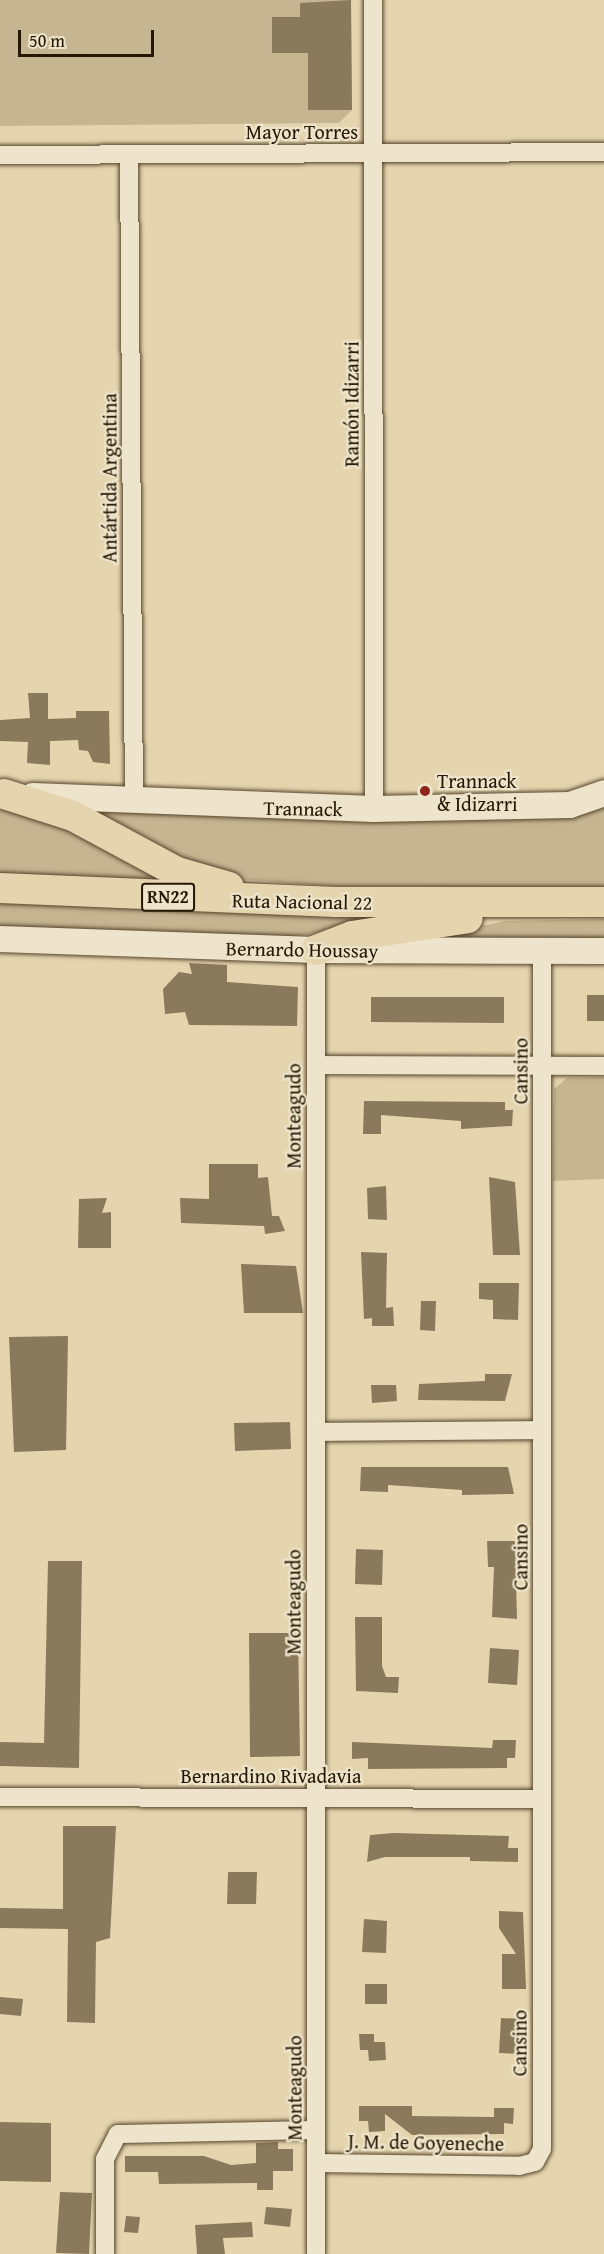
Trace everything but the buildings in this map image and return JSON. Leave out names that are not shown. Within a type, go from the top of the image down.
[{"type":"main road","points":[[2,794],[90,824],[200,880],[336,902]]},
{"type":"main road","name":"Ruta Nacional 22","points":[[0,888],[336,902],[604,902]]},
{"type":"main road","points":[[316,950],[352,936],[464,919],[514,902]]},
{"type":"street","name":"Ramón Idizarri","points":[[373,0],[374,809]]},
{"type":"street","name":"Mayor Torres","points":[[0,156],[604,152]]},
{"type":"street","name":"Antártida Argentina","points":[[129,155],[134,801]]},
{"type":"street","name":"Trannack","points":[[2,794],[374,809],[570,805],[604,793]]},
{"type":"street","name":"Bernardo Houssay","points":[[0,939],[316,950],[604,951]]},
{"type":"street","name":"Monteagudo","points":[[316,950],[316,2254]]},
{"type":"street","name":"Cansino","points":[[535,2162],[542,2149],[542,951]]},
{"type":"street","points":[[316,1065],[604,1065]]},
{"type":"street","points":[[316,1432],[542,1430]]},
{"type":"street","name":"Bernardino Rivadavia","points":[[0,1797],[542,1799]]},
{"type":"street","points":[[105,2254],[105,2159],[112,2139],[131,2131],[316,2130]]},
{"type":"street","name":"J. M. de Goyeneche","points":[[316,2163],[535,2162]]},
{"type":"shaded area","points":[[0,0],[351,0],[352,110],[339,123],[0,126]]},
{"type":"shaded area","points":[[604,802],[604,887],[331,886],[237,879],[213,875],[76,809]]},
{"type":"shaded area","points":[[0,810],[37,813],[199,887],[0,878]]},
{"type":"shaded area","points":[[0,898],[439,914],[287,937],[0,930]]},
{"type":"shaded area","points":[[604,919],[604,942],[408,941],[506,921]]},
{"type":"shaded area","points":[[604,1077],[604,1179],[553,1181],[554,1089],[567,1078]]},
{"type":"place","name":"Trannack & Idizarri","points":[[425,791]]}]
